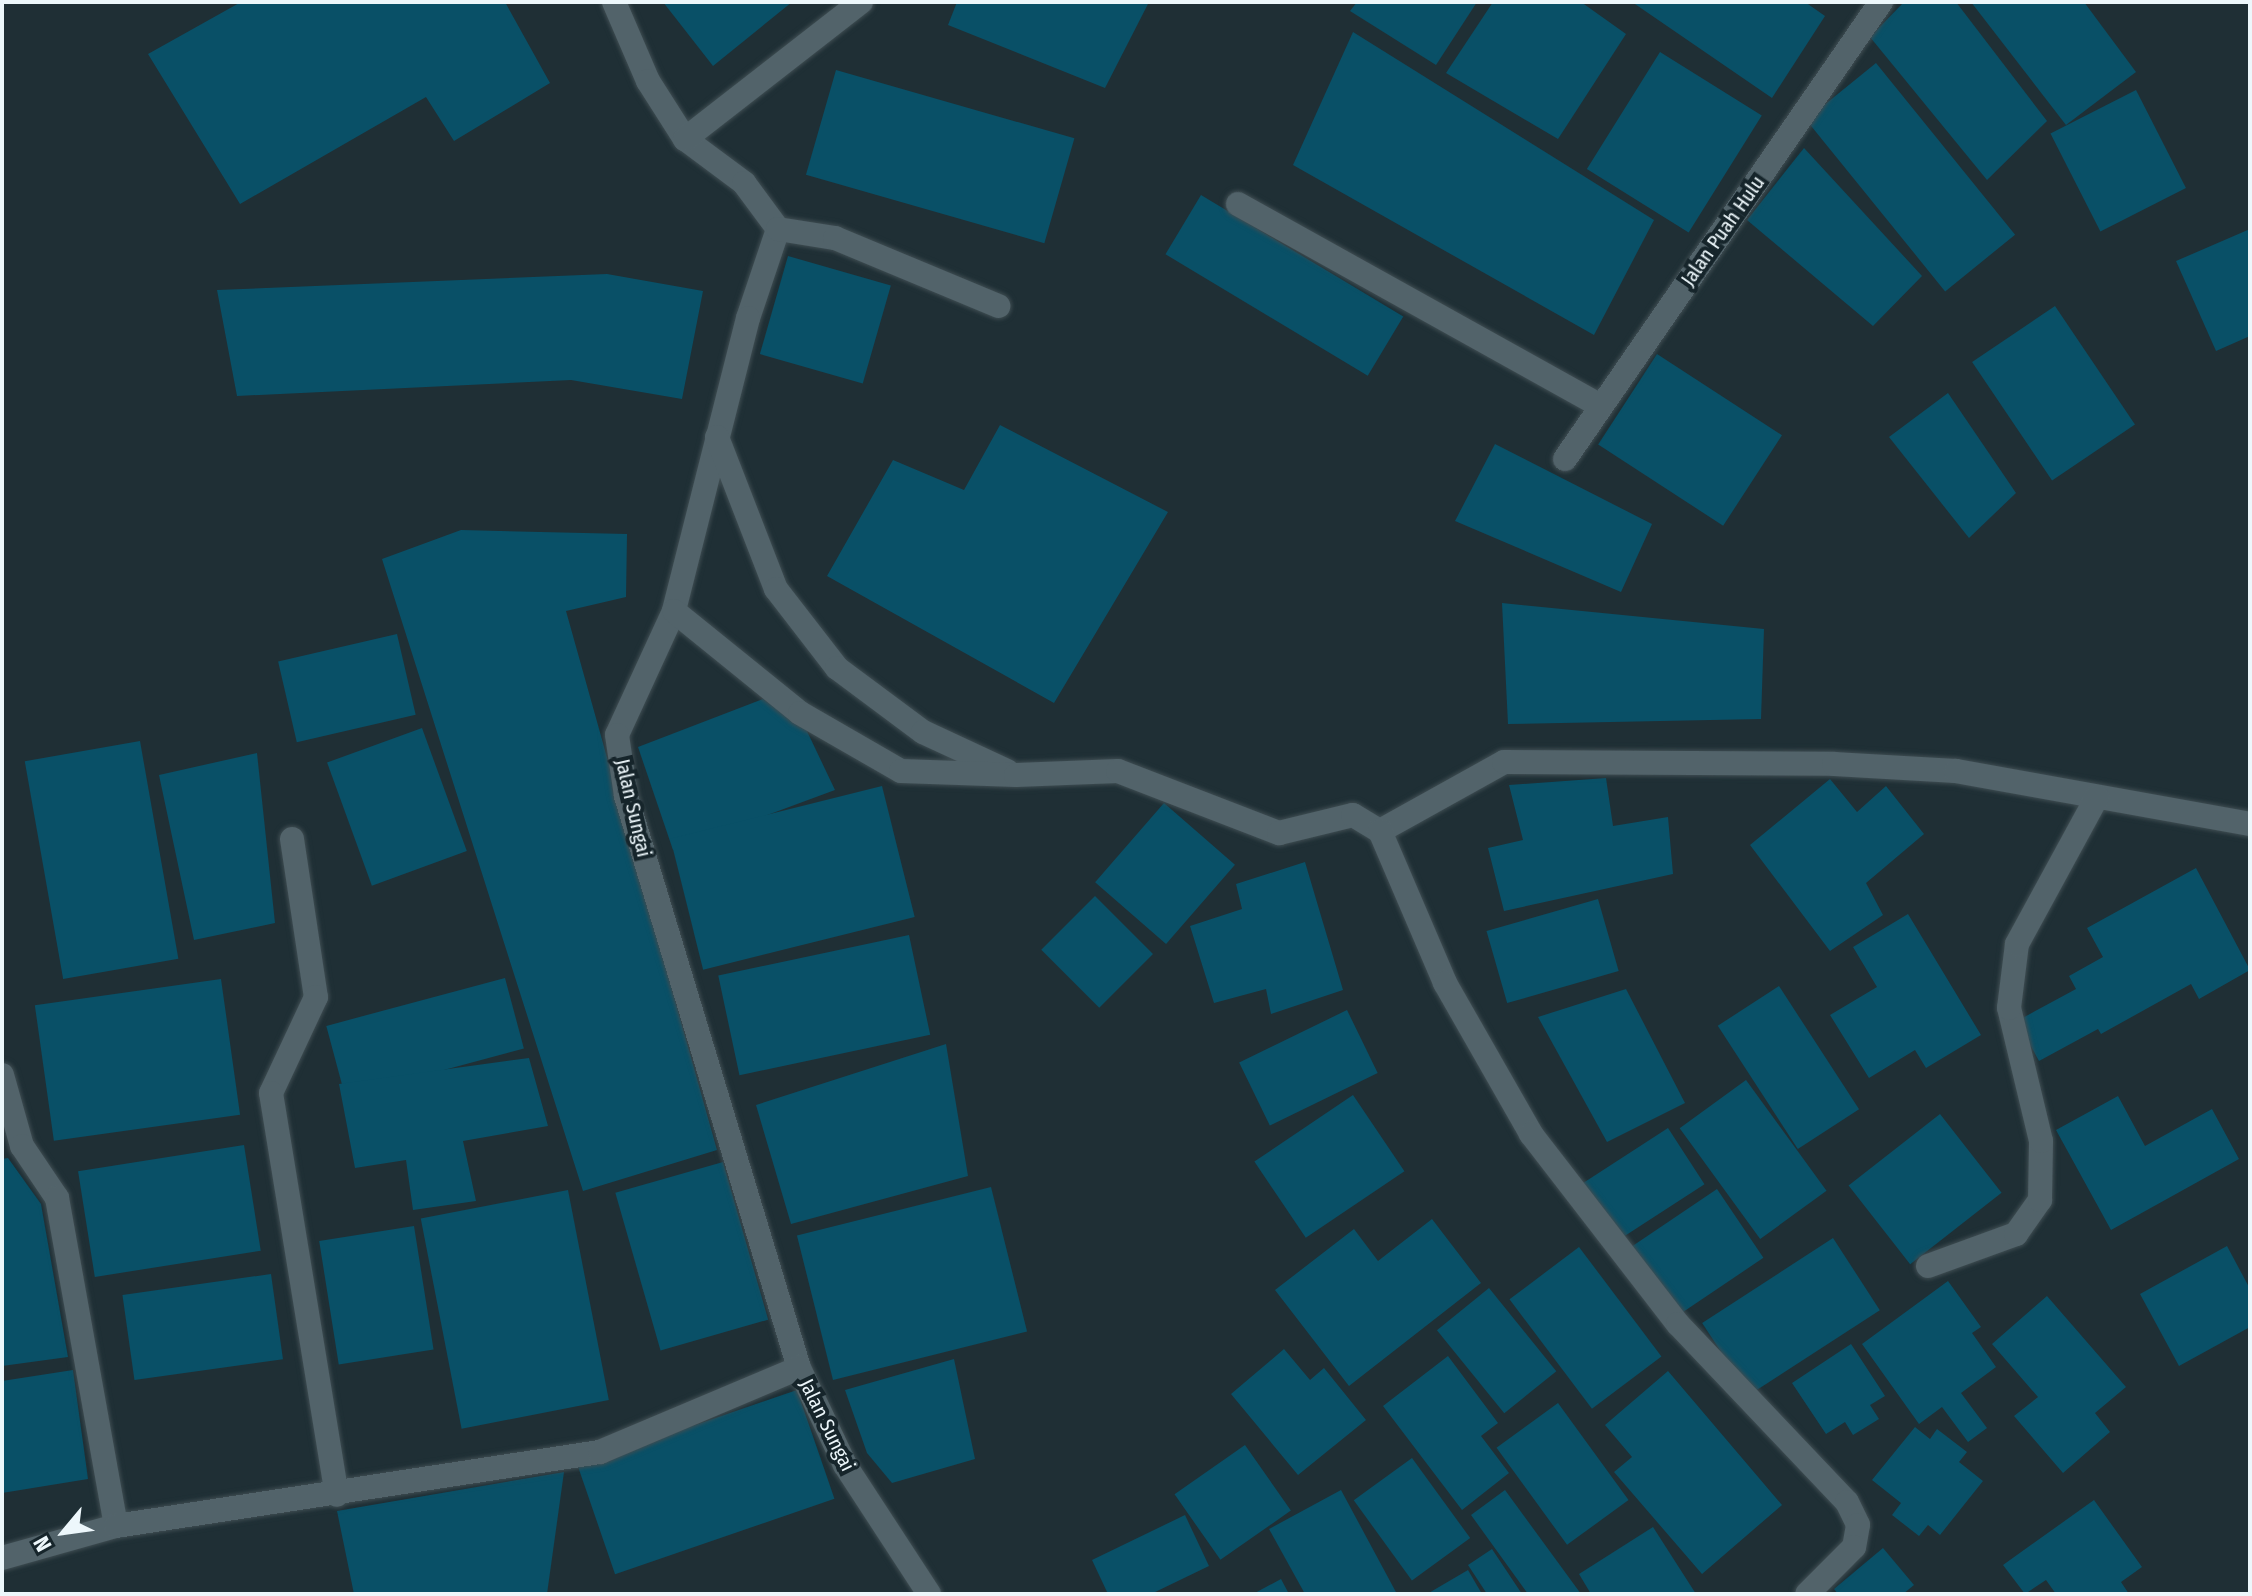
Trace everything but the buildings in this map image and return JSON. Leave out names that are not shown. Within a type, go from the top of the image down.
[{"type":"street","points":[[614,2],[648,81],[685,139],[744,183],[778,229],[835,238],[998,306]]},
{"type":"street","points":[[685,139],[861,2]]},
{"type":"street","name":"Jalan Puah Hulu","points":[[1565,459],[1881,2]]},
{"type":"street","points":[[1238,204],[1601,406]]},
{"type":"street","name":"Jalan Sungai","points":[[778,229],[717,437],[674,611],[617,735],[626,796],[799,1368],[845,1465],[929,1594]]},
{"type":"street","points":[[717,437],[776,589],[837,668],[923,732],[1016,775]]},
{"type":"street","points":[[674,611],[800,713],[901,771],[1016,775],[1118,771],[1279,833],[1353,815],[1380,831],[1445,983],[1531,1134],[1678,1324],[1847,1502],[1858,1525],[1854,1547],[1807,1594]]},
{"type":"street","points":[[1380,831],[1504,762],[1834,764],[1956,771],[2241,822],[2250,846]]},
{"type":"street","points":[[1928,1266],[2016,1234],[2040,1200],[2041,1141],[2009,1008],[2017,944],[2097,797]]},
{"type":"street","points":[[292,839],[316,997],[271,1093],[337,1495]]},
{"type":"street","points":[[2,1075],[22,1146],[57,1198],[116,1526]]},
{"type":"street","points":[[2,1558],[116,1526],[337,1495],[600,1452],[799,1368]]}]
